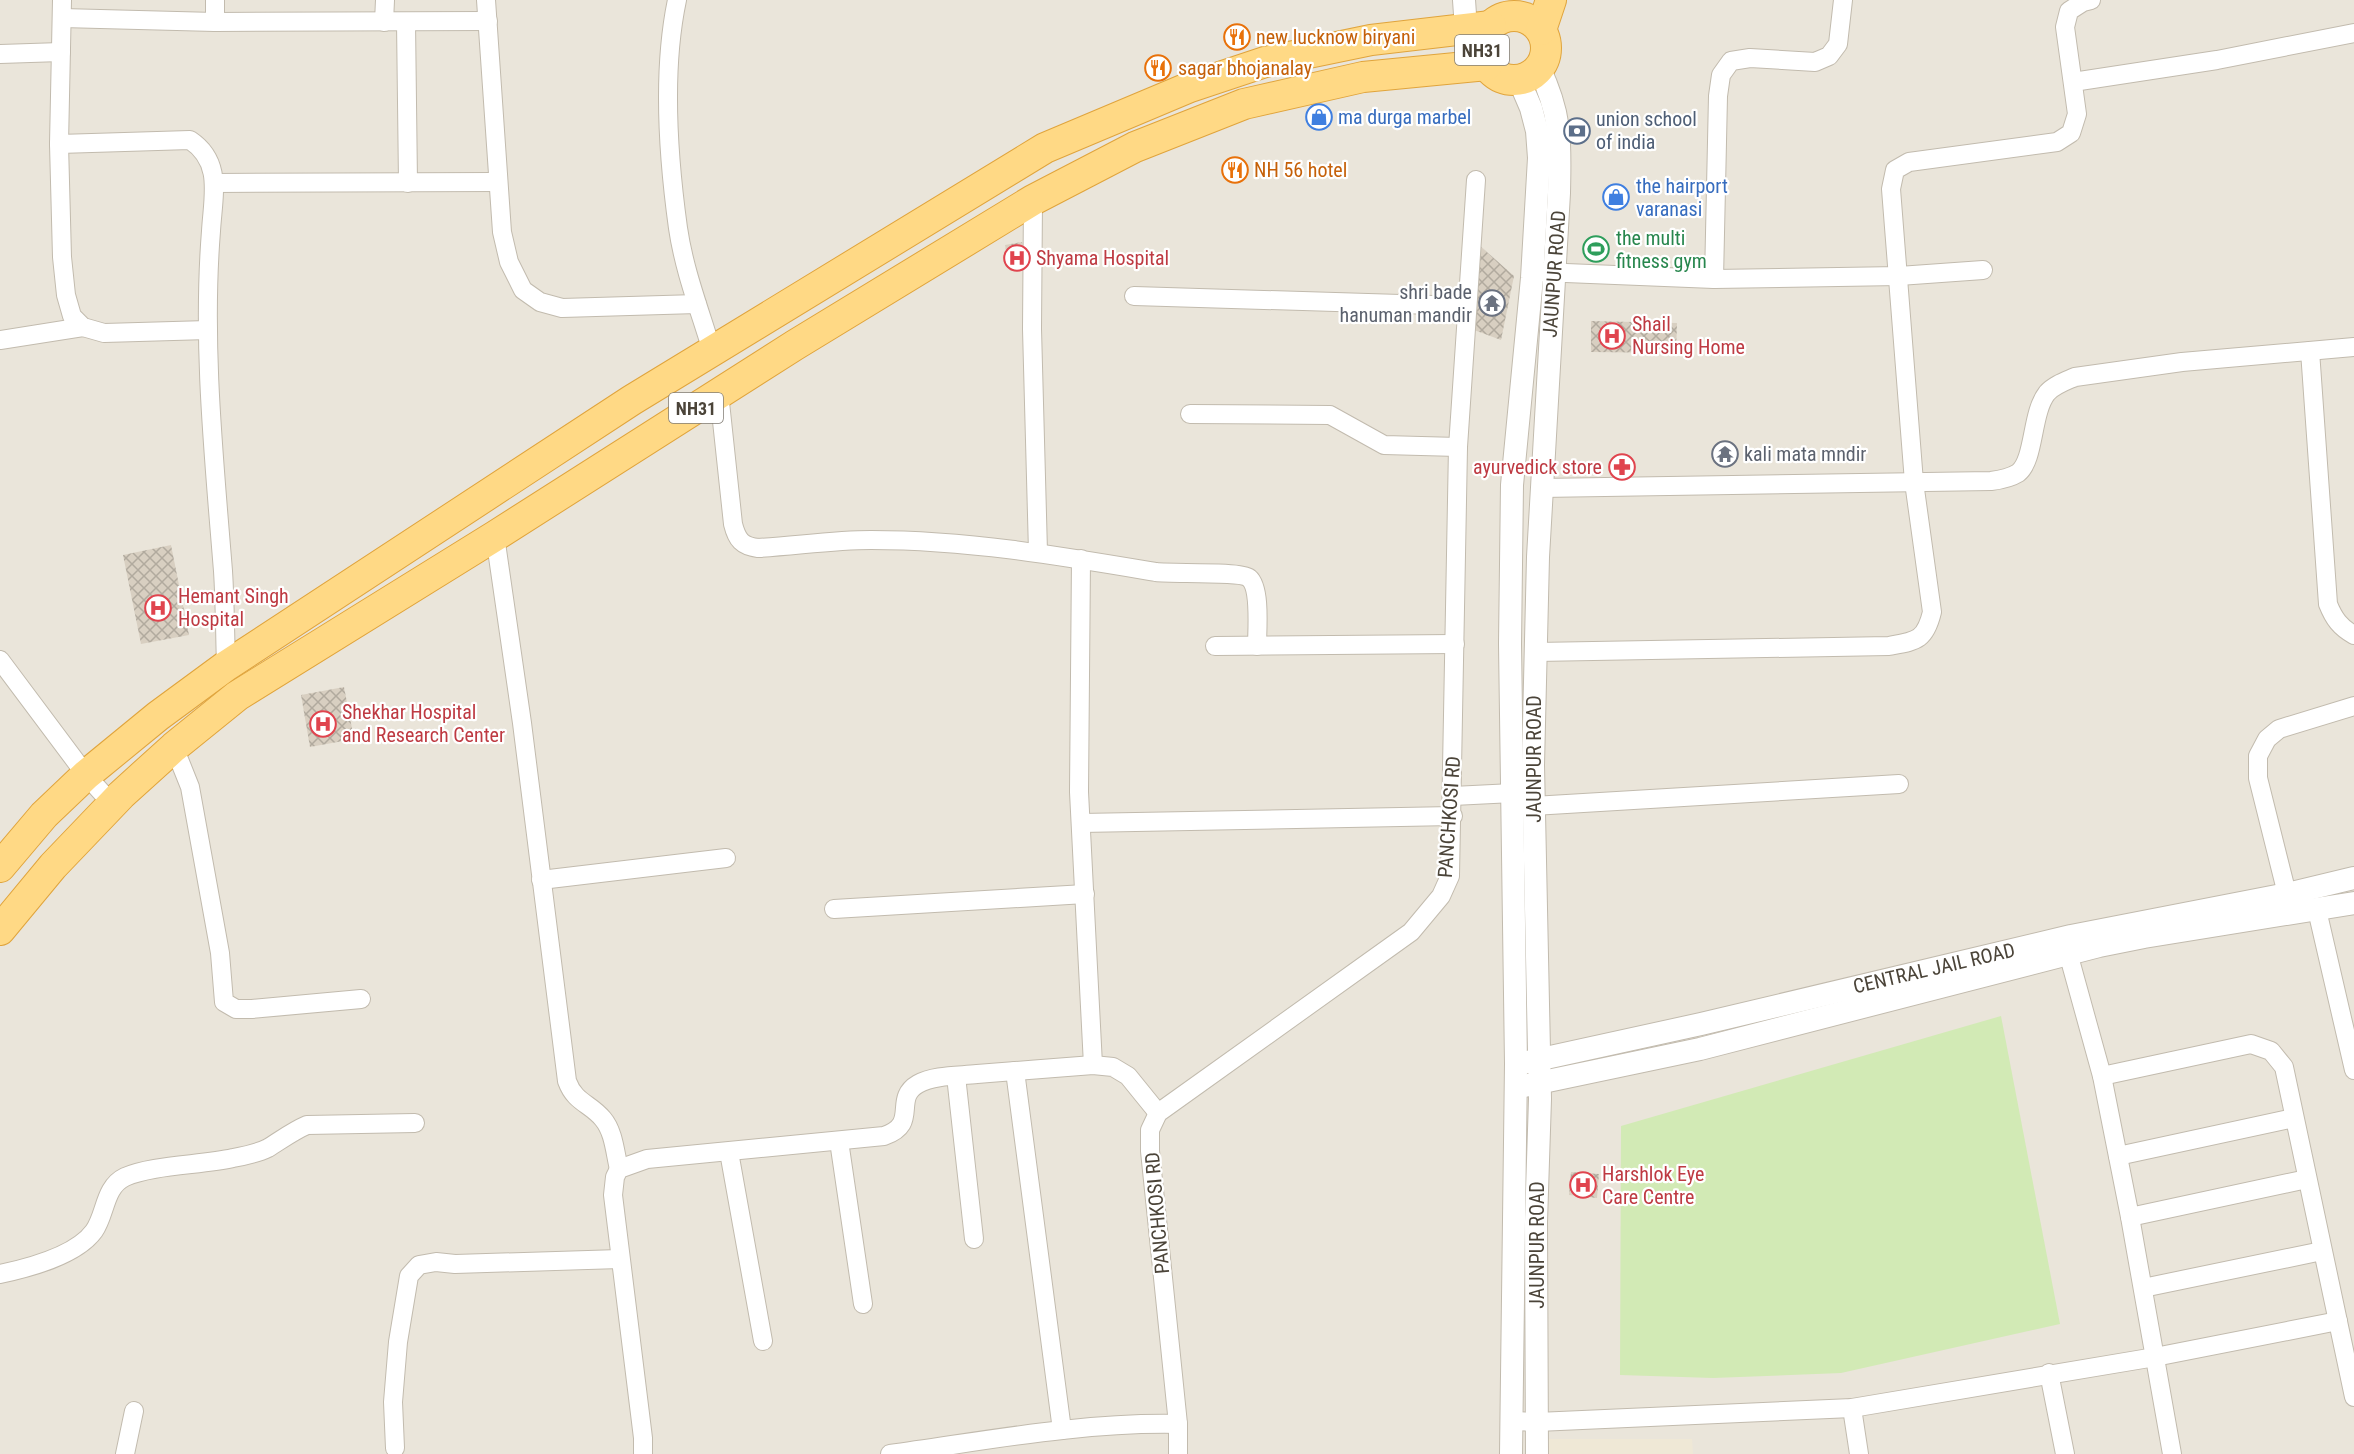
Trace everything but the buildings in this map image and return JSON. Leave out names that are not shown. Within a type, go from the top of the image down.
[{"type":"highway","points":[[1529,74],[1546,54],[1545,38],[1530,16],[1551,0]]},
{"type":"highway","name":"NH31","points":[[0,867],[44,815],[86,775],[158,716],[226,666],[622,406],[1046,148],[1190,87],[1265,62],[1474,18],[1530,16]]},
{"type":"highway","name":"NH31","points":[[1474,18],[1486,33],[1482,50],[1487,66],[1504,78],[1529,74]]},
{"type":"highway","name":"NH31","points":[[0,930],[53,866],[112,804],[174,747],[237,696],[495,536],[719,393],[1033,200],[1134,147],[1244,104],[1363,77],[1487,66]]},
{"type":"street","points":[[215,0],[215,22]]},
{"type":"street","points":[[384,0],[384,22]]},
{"type":"street","points":[[486,0],[502,232],[509,262],[523,290],[540,302],[562,308],[698,304]]},
{"type":"street","points":[[677,0],[670,58],[669,130],[678,228],[712,351]]},
{"type":"street","points":[[1714,279],[1718,96],[1721,75],[1731,61],[1750,57],[1815,62],[1829,56],[1838,44],[1843,0]]},
{"type":"street","points":[[1536,652],[1889,645],[1915,641],[1928,630],[1932,612],[1914,482],[1891,189],[1895,170],[1909,162],[2057,142],[2071,133],[2077,114],[2065,27],[2069,11],[2091,0]]},
{"type":"street","points":[[83,327],[72,316],[66,295],[62,256],[59,144],[62,9],[215,22],[488,21]]},
{"type":"street","points":[[406,22],[408,183]]},
{"type":"street","points":[[2073,82],[2217,60],[2354,33]]},
{"type":"street","points":[[0,54],[60,52]]},
{"type":"street","name":"JAUNPUR ROAD","points":[[1511,1454],[1516,1064],[1510,644],[1512,485],[1543,272],[1559,193],[1560,137],[1557,114],[1550,90],[1529,74]]},
{"type":"street","points":[[59,144],[190,140],[202,148],[211,164],[215,183],[208,258],[208,330],[212,432],[223,573],[226,666]]},
{"type":"street","name":"PANCHKOSI RD","points":[[1178,1454],[1178,1424],[1150,1151],[1150,1130],[1158,1113],[1411,932],[1441,896],[1450,876],[1453,816],[1458,447],[1476,180]]},
{"type":"street","points":[[215,183],[498,182]]},
{"type":"street","points":[[1033,200],[1032,329],[1038,552]]},
{"type":"street","points":[[1543,272],[1714,279],[1899,276],[1983,270]]},
{"type":"street","name":"JAUNPUR ROAD","points":[[1537,1454],[1536,1221],[1539,1083],[1533,806],[1541,488],[1543,272]]},
{"type":"street","points":[[1134,296],[1466,306]]},
{"type":"street","points":[[0,340],[83,327],[104,333],[208,330]]},
{"type":"street","points":[[1541,488],[2004,479],[2019,472],[2026,462],[2038,410],[2047,393],[2060,383],[2075,376],[2182,362],[2354,347]]},
{"type":"street","points":[[2310,351],[2328,604],[2334,619],[2354,635]]},
{"type":"street","points":[[719,393],[733,524],[739,541],[746,546],[764,548],[870,540],[969,543],[1156,572],[1238,574],[1248,577],[1253,584],[1257,607],[1257,646]]},
{"type":"street","points":[[1190,414],[1330,415],[1384,445],[1458,447]]},
{"type":"street","points":[[495,536],[521,712],[567,1081],[571,1093],[603,1119],[611,1133],[619,1169]]},
{"type":"street","points":[[1081,559],[1078,728],[1093,1065]]},
{"type":"street","points":[[1215,646],[1455,644]]},
{"type":"street","points":[[1,664],[86,775],[112,804]]},
{"type":"street","points":[[2287,894],[2258,778],[2258,756],[2267,739],[2279,729],[2354,706]]},
{"type":"street","points":[[174,747],[190,787],[220,953],[224,1002],[236,1009],[252,1009],[361,999]]},
{"type":"street","points":[[1533,806],[1899,784]]},
{"type":"street","points":[[1453,796],[1513,793]]},
{"type":"street","points":[[1081,823],[1453,816]]},
{"type":"street","points":[[541,880],[726,858]]},
{"type":"street","name":"CENTRAL JAIL ROAD","points":[[1516,1064],[1933,978],[2354,878]]},
{"type":"street","points":[[834,909],[1085,894]]},
{"type":"street","points":[[2172,1454],[2130,1217],[2102,1076],[2066,946],[2144,937],[2354,903]]},
{"type":"street","points":[[2317,910],[2354,1070]]},
{"type":"street","points":[[1515,1087],[1700,1049],[1933,978]]},
{"type":"street","points":[[2102,1076],[2251,1044],[2271,1051],[2283,1067],[2354,1397]]},
{"type":"street","points":[[643,1454],[643,1438],[613,1195],[615,1177],[619,1169],[646,1159],[884,1136],[896,1132],[903,1125],[905,1102],[910,1090],[928,1080],[956,1076],[1093,1065],[1113,1067],[1128,1076],[1158,1113]]},
{"type":"street","points":[[1015,1071],[1062,1430]]},
{"type":"street","points":[[956,1076],[974,1239]]},
{"type":"street","points":[[2118,1156],[2294,1118]]},
{"type":"street","points":[[0,1274],[37,1266],[82,1242],[94,1232],[115,1184],[126,1177],[143,1172],[233,1158],[267,1149],[292,1131],[307,1125],[415,1123]]},
{"type":"street","points":[[839,1141],[863,1304]]},
{"type":"street","points":[[729,1152],[763,1341]]},
{"type":"street","points":[[2130,1217],[2307,1179]]},
{"type":"street","points":[[2143,1288],[2322,1251]]},
{"type":"street","points":[[395,1448],[393,1402],[398,1342],[409,1276],[419,1265],[436,1262],[455,1264],[620,1259]]},
{"type":"street","points":[[1512,1421],[1537,1422],[1852,1408],[2049,1373],[2155,1357],[2338,1322]]},
{"type":"street","points":[[2049,1373],[2065,1454]]},
{"type":"street","points":[[1852,1408],[1859,1454]]},
{"type":"street","points":[[125,1454],[134,1411]]},
{"type":"street","points":[[890,1454],[1062,1430],[1144,1423],[1178,1424]]},
{"type":"shaded area","points":[[0,0],[2354,0],[2354,1454],[0,1454]]},
{"type":"shaded area","points":[[1547,1439],[1692,1439],[1693,1454],[1547,1454]]},
{"type":"green space","points":[[2001,1016],[2060,1324],[1841,1373],[1713,1378],[1620,1375],[1621,1126]]},
{"type":"place","name":"new lucknow biryani","points":[[1237,37]]},
{"type":"place","name":"sagar bhojanalay","points":[[1158,68]]},
{"type":"place","name":"ma durga marbel","points":[[1319,117]]},
{"type":"place","name":"union school of india","points":[[1577,131]]},
{"type":"place","name":"NH 56 hotel","points":[[1235,170]]},
{"type":"place","name":"the hairport varanasi","points":[[1616,197]]},
{"type":"place","name":"the multi fitness gym","points":[[1596,249]]},
{"type":"place","name":"Shyama Hospital","points":[[1017,258]]},
{"type":"place","name":"shri bade hanuman mandir","points":[[1492,303]]},
{"type":"place","name":"Shail Nursing Home","points":[[1612,336]]},
{"type":"place","name":"kali mata mndir","points":[[1725,454]]},
{"type":"place","name":"ayurvedick store","points":[[1622,467]]},
{"type":"place","name":"Hemant Singh Hospital","points":[[158,608]]},
{"type":"place","name":"Shekhar Hospital and Research Center","points":[[323,724]]},
{"type":"place","name":"Harshlok Eye Care Centre","points":[[1583,1185]]}]
